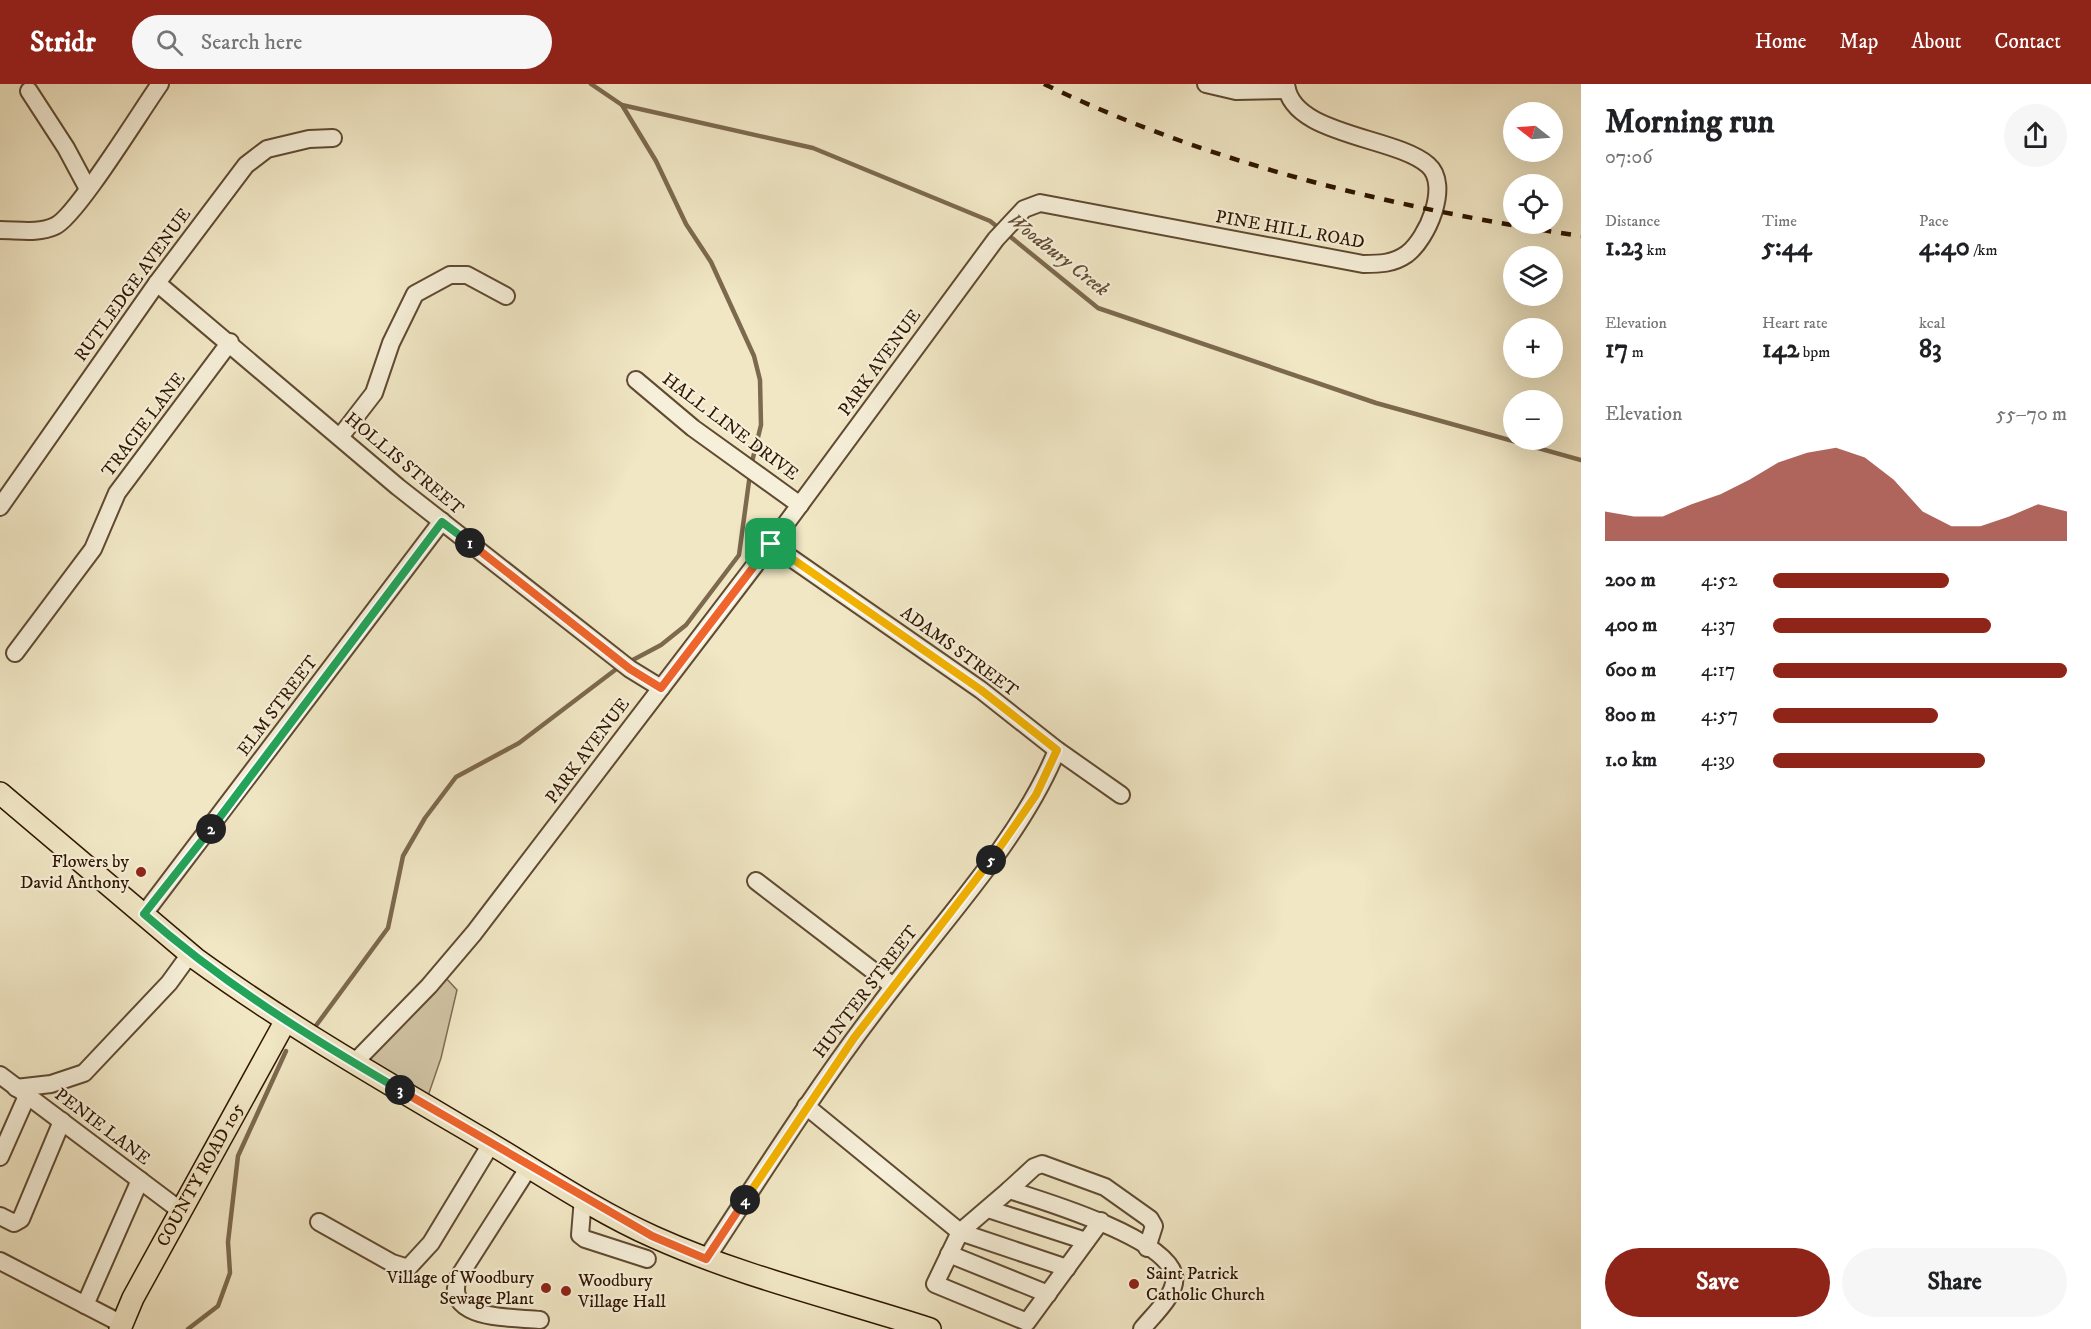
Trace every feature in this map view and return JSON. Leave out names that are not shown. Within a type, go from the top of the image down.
[{"type":"main road","points":[[0,793],[190,954],[285,1022],[529,1167],[652,1236],[706,1259],[930,1329]]},
{"type":"main road","name":"COUNTY ROAD 105","points":[[121,1326],[133,1298],[285,1022]]},
{"type":"street","points":[[0,230],[42,232],[58,225],[88,189],[160,84]]},
{"type":"street","points":[[1206,84],[1250,92],[1287,87]]},
{"type":"street","name":"PINE HILL ROAD","points":[[1040,203],[1363,264],[1393,262],[1406,255],[1419,240],[1431,215],[1437,190],[1434,172],[1427,164],[1409,154],[1310,118],[1300,109],[1287,87]]},
{"type":"street","points":[[29,92],[66,148],[88,189]]},
{"type":"street","name":"RUTLEDGE AVENUE","points":[[0,507],[157,283],[246,165],[267,149],[309,140],[333,138]]},
{"type":"street","name":"PARK AVENUE","points":[[354,1063],[429,986],[474,933],[771,544],[996,238],[1024,208],[1040,203]]},
{"type":"street","points":[[340,437],[374,393],[391,343],[415,294],[450,275],[467,275],[506,296]]},
{"type":"street","name":"HOLLIS STREET","points":[[157,283],[442,522],[630,669],[661,688]]},
{"type":"street","name":"TRACIE LANE","points":[[15,653],[93,549],[117,493],[230,342]]},
{"type":"street","name":"HALL LINE DRIVE","points":[[636,380],[748,469],[800,505]]},
{"type":"street","name":"ELM STREET","points":[[144,914],[442,522]]},
{"type":"street","name":"ADAMS STREET","points":[[771,544],[981,690],[1057,750],[1121,795]]},
{"type":"street","name":"HUNTER STREET","points":[[706,1259],[806,1106],[893,986],[998,851],[1036,795],[1057,750]]},
{"type":"street","points":[[756,881],[893,986]]},
{"type":"street","points":[[0,1157],[21,1092],[84,1074],[169,983],[190,954]]},
{"type":"street","name":"PENIE LANE","points":[[0,1075],[181,1211]]},
{"type":"street","points":[[806,1106],[960,1232],[1067,1268]]},
{"type":"street","points":[[0,1216],[14,1223],[21,1219],[62,1121]]},
{"type":"street","points":[[319,1222],[392,1263],[408,1268],[431,1243],[491,1144]]},
{"type":"street","points":[[1101,1221],[1028,1322],[934,1284],[960,1232],[1034,1167],[1042,1164],[1105,1187],[1150,1219],[1154,1226],[1147,1248]]},
{"type":"street","points":[[529,1167],[458,1278],[454,1288],[455,1298],[461,1306],[473,1312],[540,1320]]},
{"type":"street","points":[[85,1305],[140,1180]]},
{"type":"street","points":[[1009,1190],[1101,1221],[1147,1248],[1167,1263],[1174,1276],[1172,1291],[1142,1329]]},
{"type":"street","points":[[583,1198],[580,1235],[585,1239],[647,1259]]},
{"type":"street","points":[[988,1209],[1086,1241]]},
{"type":"street","points":[[949,1254],[1048,1294]]},
{"type":"street","points":[[0,1261],[121,1326]]},
{"type":"shaded area","points":[[445,977],[457,990],[441,1058],[427,1099],[362,1063]]},
{"type":"waterway","name":"Woodbury Creek","points":[[591,84],[622,105],[813,148],[990,221],[1000,229]]},
{"type":"waterway","points":[[622,105],[656,161],[686,224],[711,262],[754,356],[760,380],[761,425],[751,466]]},
{"type":"waterway","name":"Woodbury Creek","points":[[1007,234],[1098,308],[1376,403],[1581,460]]},
{"type":"waterway","points":[[629,662],[661,645],[686,625],[739,555],[750,474]]},
{"type":"waterway","points":[[315,1027],[388,928],[403,856],[425,818],[456,777],[519,743],[619,667]]},
{"type":"waterway","points":[[188,1329],[218,1306],[230,1273],[228,1242],[238,1156],[286,1051]]},
{"type":"railway","points":[[1044,84],[1108,113],[1239,161],[1375,197],[1512,225],[1581,236]]},
{"type":"place","name":"Flowers by David Anthony","points":[[141,872]]},
{"type":"place","name":"Saint Patrick Catholic Church","points":[[1134,1284]]},
{"type":"place","name":"Village of Woodbury Sewage Plant","points":[[546,1288]]},
{"type":"place","name":"Woodbury Village Hall","points":[[566,1291]]},
{"type":"route","points":[[442,522],[630,669],[661,688],[771,544],[981,690],[1057,750],[1046,778],[998,851],[854,1038],[806,1106],[706,1259],[652,1236],[581,1197],[285,1022],[196,959],[144,914],[198,846],[442,522]]}]
